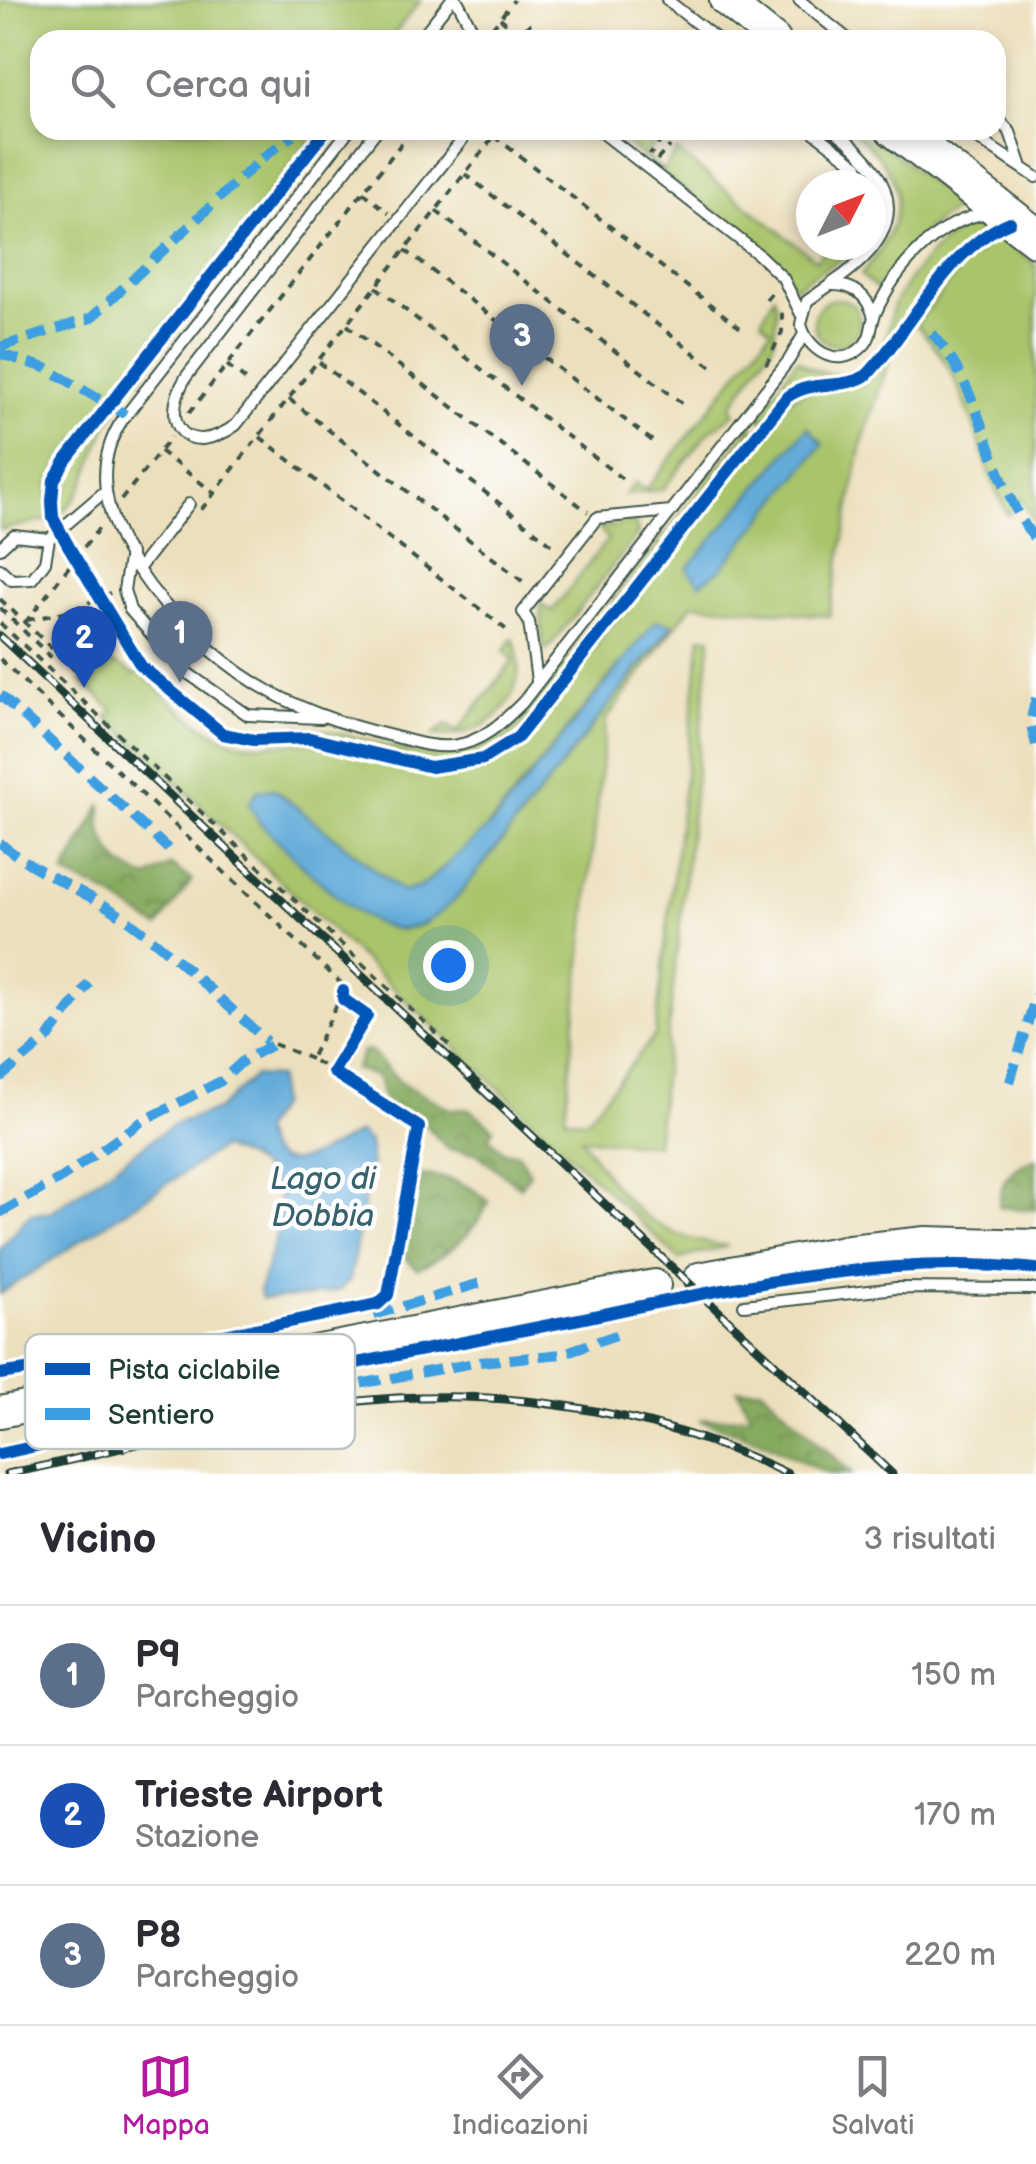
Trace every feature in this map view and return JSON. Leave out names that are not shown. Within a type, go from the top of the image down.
[{"type":"main road","points":[[725,0],[762,30]]},
{"type":"main road","points":[[903,140],[1036,242]]},
{"type":"main road","points":[[699,1278],[849,1250],[907,1244],[1036,1246]]},
{"type":"main road","points":[[355,1344],[656,1286]]},
{"type":"main road","points":[[0,1412],[25,1407]]},
{"type":"lane","points":[[428,30],[454,0],[472,30]]},
{"type":"lane","points":[[666,0],[705,30]]},
{"type":"lane","points":[[799,0],[837,30]]},
{"type":"lane","points":[[1006,127],[1022,165]]},
{"type":"lane","points":[[341,140],[115,431],[104,461],[103,493],[139,568],[183,624],[221,658],[274,694],[327,718],[420,744],[454,746],[489,733],[522,703],[804,334]]},
{"type":"lane","points":[[370,140],[186,378],[174,400],[178,428],[202,442],[236,425],[462,140]]},
{"type":"lane","points":[[612,140],[783,278],[802,314],[804,334],[818,352],[829,356],[852,354],[869,339],[874,317],[910,264],[941,230],[970,216],[998,212]]},
{"type":"lane","points":[[824,140],[858,166],[857,170]]},
{"type":"lane","points":[[802,314],[816,290],[851,271],[884,230],[888,195],[874,164],[846,140]]},
{"type":"lane","points":[[933,140],[1036,220]]},
{"type":"lane","points":[[981,140],[1036,177]]},
{"type":"lane","points":[[830,285],[854,288],[870,305],[874,317]]},
{"type":"lane","points":[[0,569],[12,580],[32,578],[45,562],[55,536],[103,493]]},
{"type":"lane","points":[[139,568],[189,504]]},
{"type":"lane","points":[[537,681],[529,622],[523,612],[596,518],[671,511]]},
{"type":"lane","points":[[0,548],[14,534],[55,536]]},
{"type":"lane","points":[[130,552],[124,590],[130,610],[183,670],[248,715],[327,718]]},
{"type":"lane","points":[[744,1305],[913,1288],[1036,1290]]},
{"type":"path","points":[[491,30],[514,0]]},
{"type":"path","points":[[500,18],[515,30]]},
{"type":"path","points":[[525,30],[533,20]]},
{"type":"path","points":[[25,623],[404,140]]},
{"type":"path","points":[[191,524],[491,140]]},
{"type":"path","points":[[499,140],[743,330]]},
{"type":"path","points":[[655,140],[659,143],[650,155],[658,161],[670,146]]},
{"type":"path","points":[[464,174],[713,368]]},
{"type":"path","points":[[436,210],[684,405]]},
{"type":"path","points":[[405,250],[655,443]]},
{"type":"path","points":[[764,368],[782,332],[783,311],[766,280]]},
{"type":"path","points":[[376,287],[625,482]]},
{"type":"path","points":[[766,300],[774,290]]},
{"type":"path","points":[[347,324],[596,518]]},
{"type":"path","points":[[318,362],[567,556]]},
{"type":"path","points":[[290,399],[538,594]]},
{"type":"path","points":[[259,437],[508,631]]},
{"type":"path","points":[[160,450],[214,493]]},
{"type":"path","points":[[55,536],[84,572]]},
{"type":"path","points":[[92,585],[110,616]]},
{"type":"path","points":[[0,600],[78,672]]},
{"type":"path","points":[[0,608],[50,656],[43,664]]},
{"type":"path","points":[[0,624],[452,1048]]},
{"type":"path","points":[[0,659],[345,987],[343,999],[355,1008]]},
{"type":"path","points":[[311,1059],[344,991]]},
{"type":"path","points":[[274,1044],[311,1059],[346,1080]]},
{"type":"path","points":[[334,1072],[342,1058]]},
{"type":"green space","points":[[0,0],[421,0],[397,30],[30,30],[30,140],[311,140],[59,463],[49,485],[48,520],[0,530]]},
{"type":"green space","points":[[321,140],[328,140],[120,404],[120,398]]},
{"type":"green space","points":[[621,140],[651,140],[655,143],[645,156],[663,170],[677,151],[796,244],[796,260],[840,260],[796,288],[759,248]]},
{"type":"green space","points":[[862,140],[878,140],[959,206],[928,228],[878,290],[861,275],[872,260],[886,260],[886,238],[897,199],[885,165]]},
{"type":"green space","points":[[972,225],[982,229],[872,366],[850,380],[803,383],[762,421],[758,417],[797,359],[819,371],[844,374],[855,372],[876,358],[887,335],[893,306],[910,279],[939,246]]},
{"type":"green space","points":[[998,235],[1036,265],[1036,527],[1021,497],[1008,515],[962,394],[935,348],[916,325],[961,267]]},
{"type":"green space","points":[[774,296],[774,342],[731,407],[735,413],[709,432],[663,489],[625,495],[635,482],[646,490],[771,330],[761,320]]},
{"type":"green space","points":[[837,299],[853,306],[860,322],[853,338],[837,345],[821,338],[814,322],[821,306]]},
{"type":"green space","points":[[890,357],[862,443],[829,616],[692,604],[606,720],[565,1118],[586,1120],[655,1035],[701,636],[711,637],[656,1145],[581,1138],[610,1180],[641,1213],[678,1235],[728,1246],[679,1259],[107,717],[113,710],[81,681],[86,676],[73,663],[97,660],[120,666],[134,675],[139,671],[193,719],[240,743],[308,743],[425,768],[452,769],[478,764],[505,751],[532,727],[792,397],[813,388],[862,383]],"holes":[[[808,427],[822,444],[721,569],[700,583],[688,569]],[[673,625],[456,899],[425,923],[400,930],[257,791],[274,789],[403,892],[422,886],[481,835],[619,665]]]},
{"type":"green space","points":[[112,409],[116,412],[101,438],[86,480],[57,515],[59,479]]},
{"type":"green space","points":[[751,426],[756,429],[537,709],[506,740],[476,757],[446,763],[417,761],[320,738],[282,735],[273,726],[310,728],[410,752],[441,755],[471,750],[502,734],[533,704]]},
{"type":"green space","points":[[635,522],[638,534],[548,649],[543,649],[540,603],[552,611],[608,539],[599,528]]},
{"type":"green space","points":[[513,638],[518,677],[503,709],[473,730],[454,735],[433,735],[446,724],[457,732],[514,660],[504,651]]},
{"type":"green space","points":[[101,805],[104,838],[123,866],[148,878],[171,865],[192,880],[158,927],[106,893],[64,874]]},
{"type":"green space","points":[[370,1050],[401,1083],[451,1109],[470,1109],[494,1129],[489,1138],[504,1152],[518,1153],[530,1173],[520,1187],[476,1153],[448,1149],[425,1124],[383,1099],[378,1077],[355,1069],[363,1051]]},
{"type":"green space","points":[[1036,1158],[1036,1210],[999,1207],[1008,1176]]},
{"type":"green space","points":[[420,1175],[458,1182],[489,1202],[460,1242],[418,1269],[401,1254]]},
{"type":"green space","points":[[761,1388],[852,1474],[828,1474],[759,1440],[699,1420],[751,1416],[737,1389]]},
{"type":"water","points":[[808,427],[823,444],[721,569],[700,584],[687,569]]},
{"type":"water","points":[[656,621],[673,624],[456,899],[425,923],[402,929],[385,926],[346,904],[259,822],[249,804],[257,791],[274,789],[403,892],[423,886],[493,823]]},
{"type":"water","name":"Lago di Dobbia","points":[[254,1076],[278,1077],[279,1105],[262,1130],[268,1148],[277,1158],[303,1159],[359,1133],[369,1142],[371,1160],[350,1280],[339,1290],[262,1299],[259,1291],[278,1224],[276,1188],[266,1173],[248,1159],[221,1148],[0,1294],[0,1249],[30,1214],[51,1212],[176,1123],[217,1110]]},
{"type":"railway","points":[[0,636],[892,1474]]},
{"type":"railway","points":[[355,1402],[462,1397],[574,1407],[683,1433],[788,1474]]},
{"type":"railway","points":[[7,1474],[114,1449]]},
{"type":"marked path","points":[[0,347],[91,318],[261,159],[286,140]]},
{"type":"marked path","points":[[932,333],[964,382],[1006,489],[1036,541]]},
{"type":"marked path","points":[[0,354],[46,368],[126,415]]},
{"type":"marked path","points":[[0,695],[168,849]]},
{"type":"marked path","points":[[1036,698],[1030,722],[1036,745]]},
{"type":"marked path","points":[[0,843],[145,933],[267,1041]]},
{"type":"marked path","points":[[0,1078],[48,1038],[89,983]]},
{"type":"marked path","points":[[1010,1082],[1036,995]]},
{"type":"marked path","points":[[0,1213],[63,1177],[141,1122],[221,1081],[244,1060],[274,1044]]},
{"type":"marked path","points":[[374,1315],[484,1282]]},
{"type":"marked path","points":[[355,1385],[480,1362],[561,1354],[616,1335]]},
{"type":"cycle path","points":[[318,140],[66,460],[54,480],[53,518],[141,666],[223,734],[254,740],[310,738],[431,767],[483,759],[518,737],[787,397],[807,388],[847,383],[867,375],[949,269],[988,234],[1010,222]]},
{"type":"cycle path","points":[[230,1334],[378,1304],[388,1295],[419,1127],[333,1072],[367,1016],[343,999],[343,991]]},
{"type":"cycle path","points":[[355,1363],[801,1277],[919,1266],[1036,1269]]},
{"type":"cycle path","points":[[0,1374],[25,1370]]},
{"type":"cycle path","points":[[0,1454],[25,1448]]},
{"type":"place","name":"P8","points":[[522,386]]},
{"type":"place","name":"P9","points":[[180,683]]},
{"type":"place","name":"Trieste Airport","points":[[84,688]]}]
